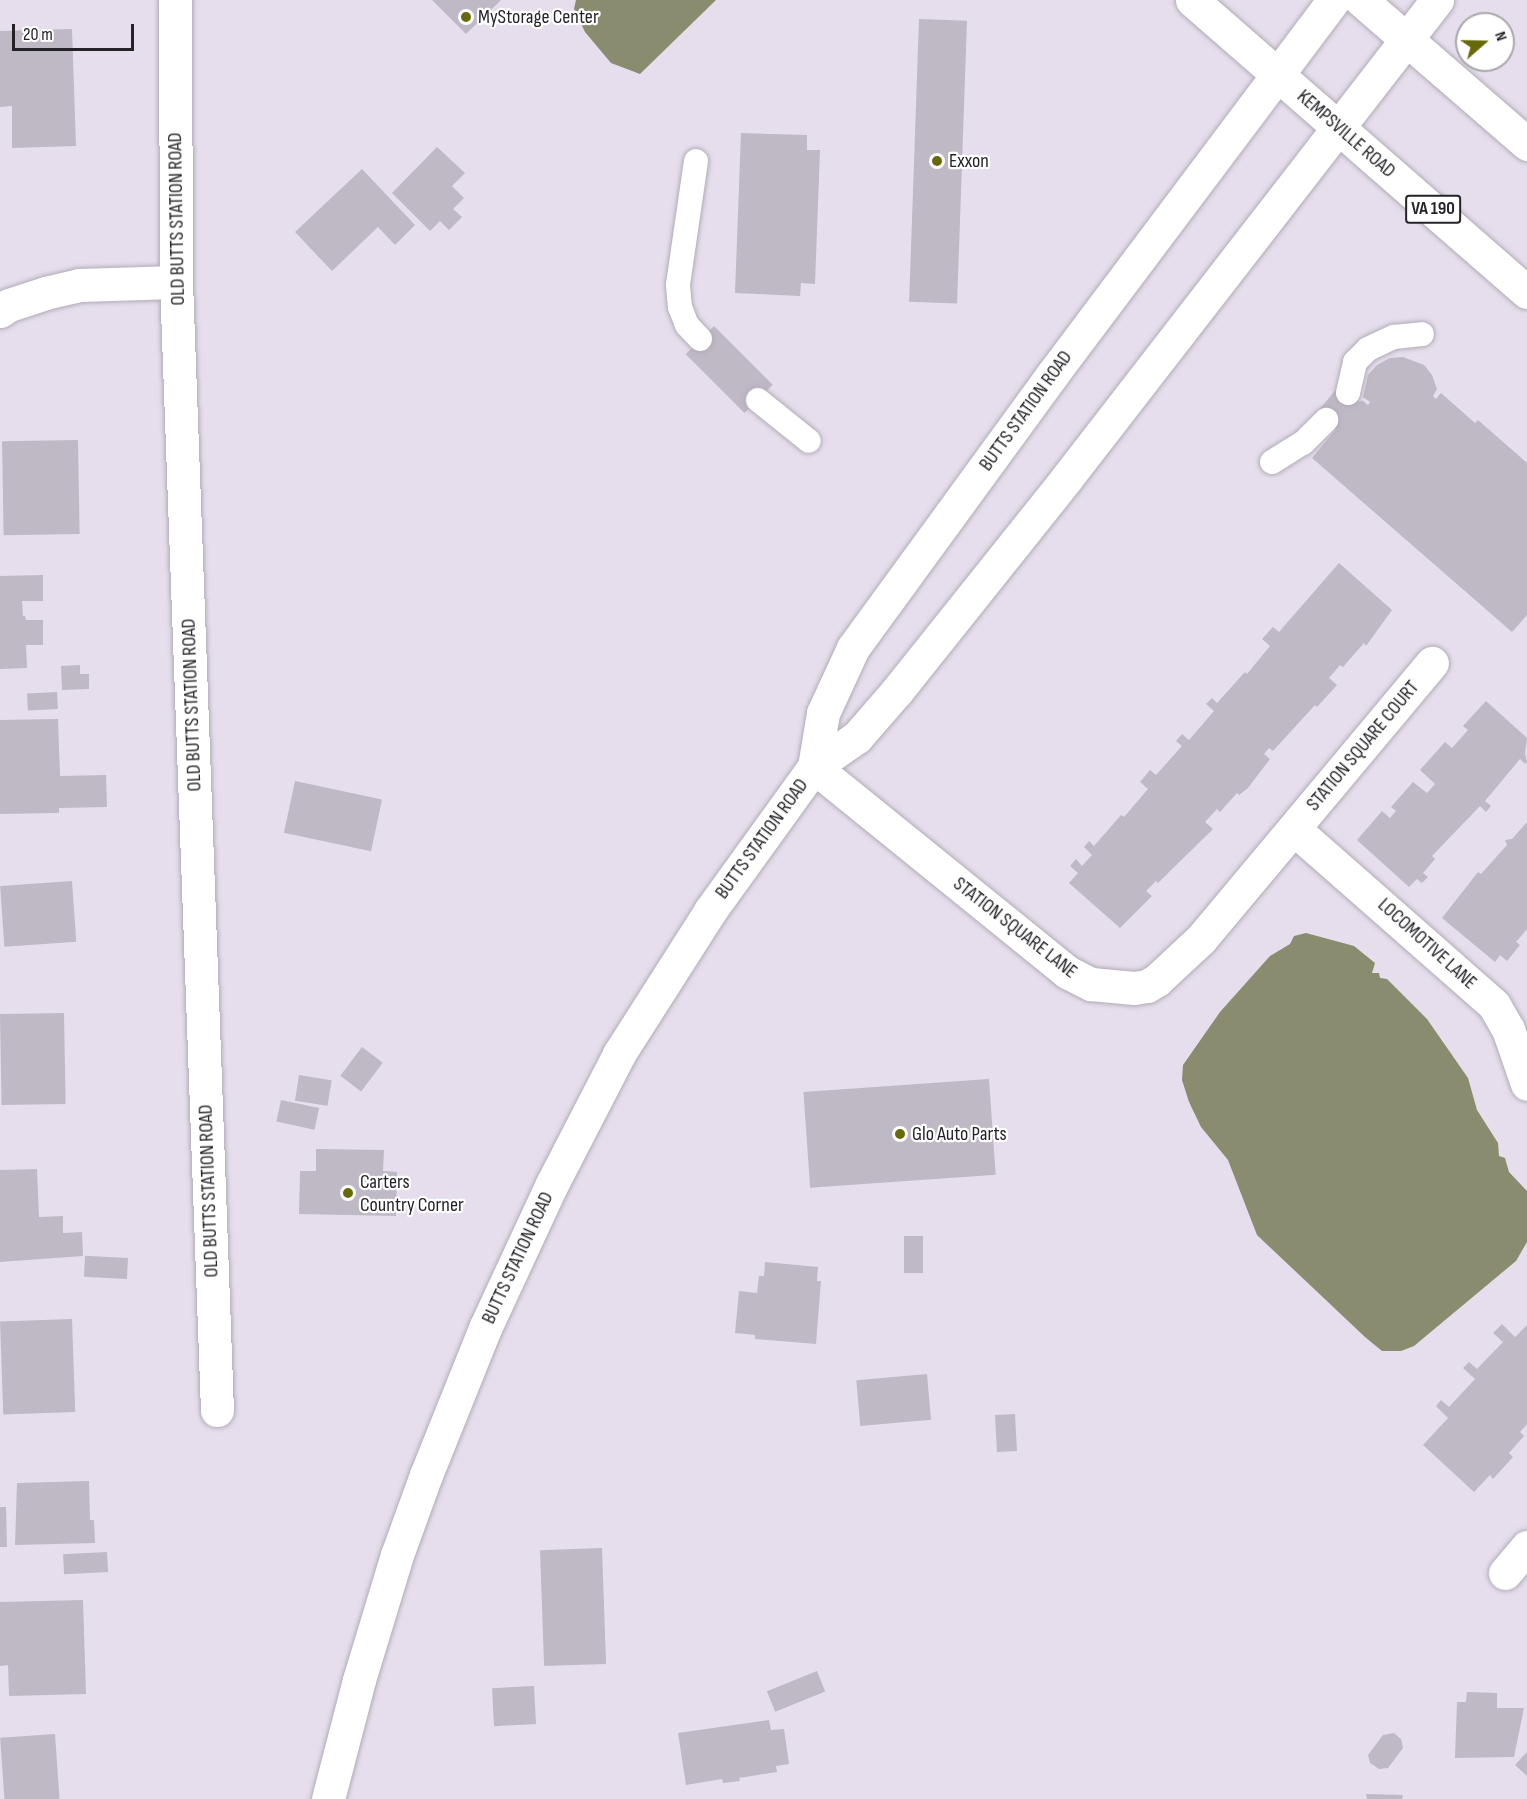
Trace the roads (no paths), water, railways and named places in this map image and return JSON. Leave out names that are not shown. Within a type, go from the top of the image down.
[{"type":"main road","name":"OLD BUTTS STATION ROAD","points":[[175,0],[176,282],[217,1410]]},
{"type":"main road","name":"KEMPSVILLE ROAD","points":[[1192,0],[1527,292]]},
{"type":"main road","name":"BUTTS STATION ROAD","points":[[814,767],[823,713],[853,648],[1052,375],[1334,0]]},
{"type":"main road","points":[[1361,0],[1527,144]]},
{"type":"main road","name":"BUTTS STATION ROAD","points":[[328,1799],[359,1680],[397,1555],[426,1475],[486,1326],[552,1184],[619,1054],[710,911],[814,767],[857,737],[897,691],[1061,486],[1437,0]]},
{"type":"main road","points":[[0,311],[45,293],[80,285],[176,282]]},
{"type":"main road","name":"STATION SQUARE COURT","points":[[1294,829],[1432,663]]},
{"type":"main road","name":"STATION SQUARE LANE","points":[[814,767],[1067,972],[1080,980],[1106,987],[1147,986],[1166,972],[1201,939],[1294,829]]},
{"type":"main road","name":"LOCOMOTIVE LANE","points":[[1294,829],[1494,1005],[1520,1047],[1527,1084]]},
{"type":"main road","points":[[1505,1573],[1527,1547]]},
{"type":"lane","points":[[696,161],[678,285],[680,307],[687,325],[700,339]]},
{"type":"lane","points":[[1348,393],[1355,362],[1368,349],[1394,337],[1422,334]]},
{"type":"lane","points":[[758,400],[808,441]]},
{"type":"lane","points":[[1272,462],[1303,443],[1326,420]]},
{"type":"place","name":"MyStorage Center","points":[[466,17]]},
{"type":"place","name":"Exxon","points":[[937,161]]},
{"type":"place","name":"Glo Auto Parts","points":[[900,1134]]},
{"type":"place","name":"Carters Country Corner","points":[[348,1193]]}]
